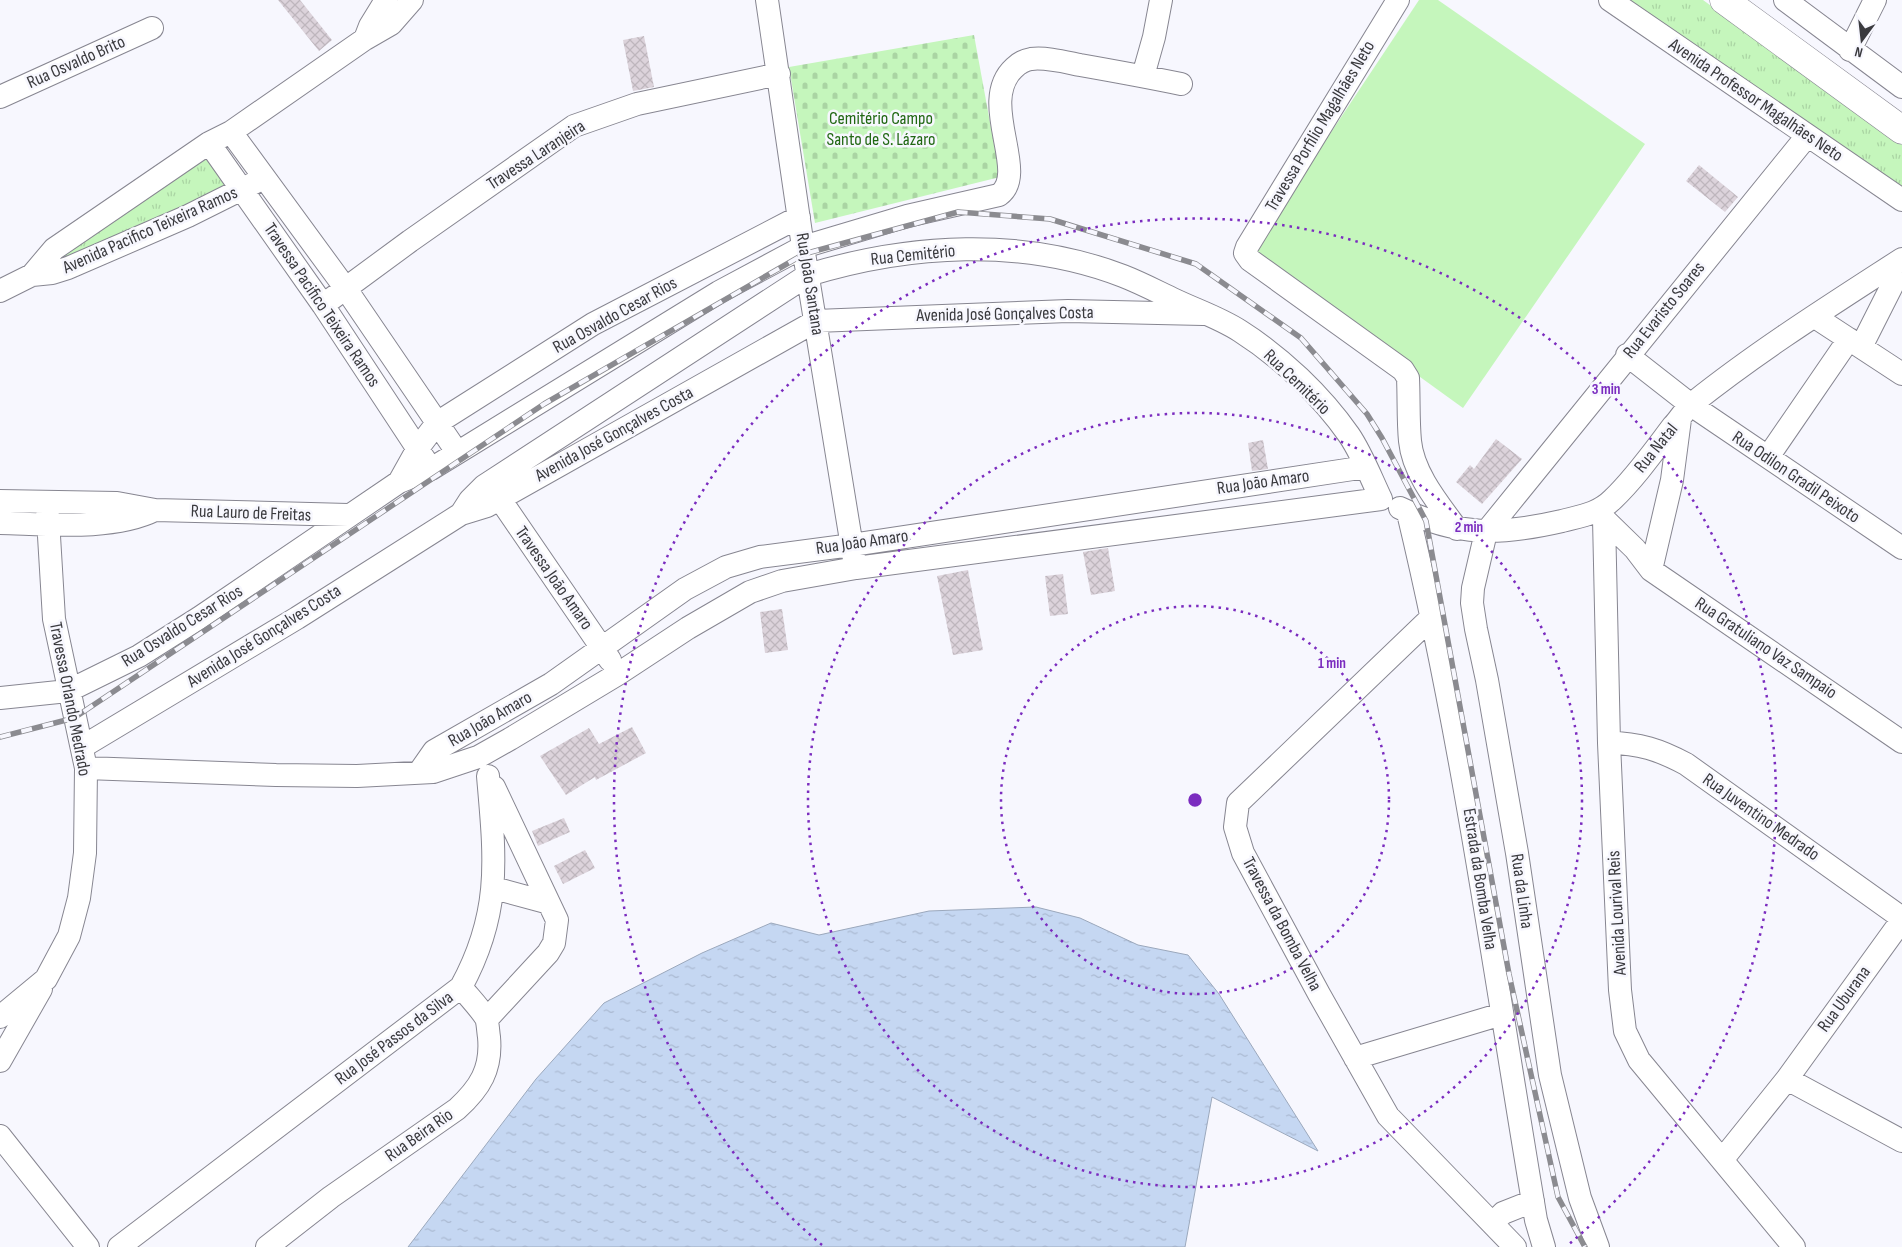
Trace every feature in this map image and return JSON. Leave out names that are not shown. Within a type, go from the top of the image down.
[{"type":"main road","points":[[1724,0],[1902,130]]},
{"type":"street","points":[[366,39],[370,26],[386,0]]},
{"type":"street","points":[[366,39],[391,24],[412,0]]},
{"type":"street","name":"Rua João Santana","points":[[767,0],[803,247],[856,568]]},
{"type":"street","points":[[1161,0],[1154,38],[1143,76],[1181,84]]},
{"type":"street","name":"Travessa Porfilio Magalhães Neto","points":[[1398,0],[1245,253],[1250,260],[1403,370],[1408,378],[1412,455],[1435,498],[1457,529]]},
{"type":"street","name":"Avenida Professor Magalhães Neto","points":[[1610,0],[1902,200]]},
{"type":"street","points":[[1784,0],[1902,87]]},
{"type":"street","points":[[1850,50],[1875,0]]},
{"type":"street","name":"Rua Osvaldo Brito","points":[[0,97],[152,28]]},
{"type":"street","name":"Avenida Pacifico Teixeira Ramos","points":[[32,275],[54,249],[209,143],[231,132],[366,39]]},
{"type":"street","name":"Rua Cemitério","points":[[803,247],[907,216],[989,199],[1005,191],[1010,174],[1000,96],[1006,78],[1019,64],[1031,59],[1057,60],[1143,76]]},
{"type":"street","name":"Travessa Laranjeira","points":[[324,305],[497,179],[574,126],[637,104],[779,74]]},
{"type":"street","name":"Travessa Pacifico Teixeira Ramos","points":[[231,132],[346,289],[457,452]]},
{"type":"street","name":"Rua Evaristo Soares","points":[[1486,532],[1627,355],[1807,136]]},
{"type":"street","name":"Travessa Pacifico Teixeira Ramos","points":[[209,143],[244,189],[324,305],[431,469]]},
{"type":"street","name":"Avenida Pacifico Teixeira Ramos","points":[[0,291],[32,275],[52,273],[68,268],[244,189],[265,176]]},
{"type":"street","name":"Rua Osvaldo Cesar Rios","points":[[437,423],[593,324],[799,217]]},
{"type":"street","name":"Rua Osvaldo Cesar Rios","points":[[0,698],[68,691],[139,656],[399,482],[431,469],[719,292],[803,247]]},
{"type":"street","name":"Rua Cemitério","points":[[461,514],[470,500],[494,491],[808,276],[850,262],[930,251],[983,248],[1024,251],[1069,260],[1123,276],[1239,330],[1299,378],[1349,435],[1381,499]]},
{"type":"street","name":"Rua Natal","points":[[1381,499],[1426,520],[1457,529],[1486,532],[1512,532],[1601,516],[1686,411],[1815,317],[1902,260]]},
{"type":"street","points":[[1768,457],[1855,343],[1902,266]]},
{"type":"street","name":"Avenida José Gonçalves Costa","points":[[494,491],[816,321],[1068,311],[1203,314]]},
{"type":"street","points":[[1815,317],[1902,374]]},
{"type":"street","name":"Rua Odilon Gradil Peixoto","points":[[1627,355],[1686,411],[1768,457],[1902,548]]},
{"type":"street","points":[[1647,559],[1672,480],[1686,411]]},
{"type":"street","points":[[399,482],[418,448],[437,423]]},
{"type":"street","name":"Rua João Amaro","points":[[420,771],[434,751],[551,684],[685,589],[726,567],[760,557],[852,545],[1366,467]]},
{"type":"street","name":"Travessa João Amaro","points":[[494,491],[603,648],[618,674]]},
{"type":"street","name":"Rua João Amaro","points":[[84,757],[285,775],[357,776],[420,771],[433,772],[483,766],[688,628],[750,592],[782,581],[856,568],[1381,499]]},
{"type":"street","name":"Rua Lauro de Freitas","points":[[0,501],[48,513]]},
{"type":"street","name":"Rua Lauro de Freitas","points":[[0,523],[48,513],[117,504],[154,510],[348,516]]},
{"type":"street","name":"Travessa Orlando Medrado","points":[[0,1017],[46,979],[69,936],[79,898],[85,853],[84,757],[68,691],[54,619],[48,513]]},
{"type":"street","name":"Estrada da Bomba Velha","points":[[1408,513],[1433,616],[1472,832],[1533,1201],[1544,1247]]},
{"type":"street","name":"Avenida José Gonçalves Costa","points":[[84,757],[461,514]]},
{"type":"street","name":"Rua Gratuliano Vaz Sampaio","points":[[1601,516],[1647,559],[1836,687],[1902,724]]},
{"type":"street","name":"Avenida Lourival Reis","points":[[1601,516],[1620,990],[1625,1031],[1639,1060],[1794,1247]]},
{"type":"street","name":"Rua da Linha","points":[[1486,532],[1473,588],[1472,603],[1476,629],[1511,815],[1550,1075],[1580,1198],[1598,1247]]},
{"type":"street","name":"Travessa da Bomba Velha","points":[[1433,616],[1238,803],[1235,827],[1243,853],[1388,1116],[1515,1247]]},
{"type":"street","name":"Rua Gratuliano Vaz Sampaio","points":[[1836,687],[1902,742]]},
{"type":"street","points":[[461,987],[486,1019],[539,965],[554,943],[557,920],[483,766],[462,735]]},
{"type":"street","name":"Rua Juventino Medrado","points":[[1609,743],[1645,746],[1664,752],[1686,764],[1902,919]]},
{"type":"street","name":"Rua José Passos da Silva","points":[[118,1247],[461,987],[482,942],[491,912],[494,888],[495,855],[483,766]]},
{"type":"street","points":[[494,888],[550,903]]},
{"type":"street","name":"Rua Uburana","points":[[1722,1160],[1787,1079],[1902,919]]},
{"type":"street","points":[[0,1061],[46,979]]},
{"type":"street","points":[[1356,1058],[1502,1014]]},
{"type":"street","name":"Rua Beira Rio","points":[[267,1247],[331,1197],[457,1109],[473,1095],[482,1083],[488,1067],[490,1051],[486,1019]]},
{"type":"street","points":[[1787,1079],[1902,1141]]},
{"type":"street","points":[[0,1136],[88,1247]]},
{"type":"street","points":[[1493,1223],[1503,1213],[1533,1201]]},
{"type":"green space","points":[[1419,0],[1438,0],[1645,144],[1463,408],[1250,254]]},
{"type":"green space","points":[[1625,0],[1703,0],[1902,145],[1902,191]]},
{"type":"green space","name":"Cemitério Campo Santo de S. Lázaro","points":[[974,35],[1000,177],[815,223],[789,67]]},
{"type":"green space","points":[[206,153],[227,184],[209,197],[65,260],[61,252]]},
{"type":"water","points":[[1036,907],[1080,918],[1138,945],[1188,955],[1219,994],[1318,1151],[1212,1097],[1185,1247],[408,1247],[536,1079],[604,1003],[702,953],[771,923],[819,935],[929,911]]},
{"type":"building","points":[[278,0],[300,0],[332,40],[319,51]]},
{"type":"building","points":[[644,36],[654,87],[633,91],[623,40]]},
{"type":"building","points":[[1699,165],[1738,197],[1725,212],[1686,181]]},
{"type":"building","points":[[1496,439],[1522,459],[1482,504],[1456,482],[1470,465],[1474,469]]},
{"type":"building","points":[[1263,440],[1268,469],[1252,471],[1248,443]]},
{"type":"building","points":[[1108,548],[1115,591],[1091,595],[1083,552]]},
{"type":"building","points":[[968,570],[983,650],[953,655],[937,576]]},
{"type":"building","points":[[1063,574],[1068,614],[1050,616],[1045,576]]},
{"type":"building","points":[[782,609],[788,650],[765,653],[760,612]]},
{"type":"building","points":[[632,727],[646,753],[596,780],[595,777],[566,795],[540,756],[589,728],[599,744]]},
{"type":"building","points":[[564,818],[570,832],[538,846],[532,831]]},
{"type":"building","points":[[585,850],[595,868],[563,884],[554,866]]},
{"type":"railway","points":[[0,737],[74,718],[544,404],[804,254],[958,212],[1050,219],[1196,264],[1301,338],[1367,414],[1382,438],[1426,521],[1509,974],[1558,1197],[1585,1247]]}]
